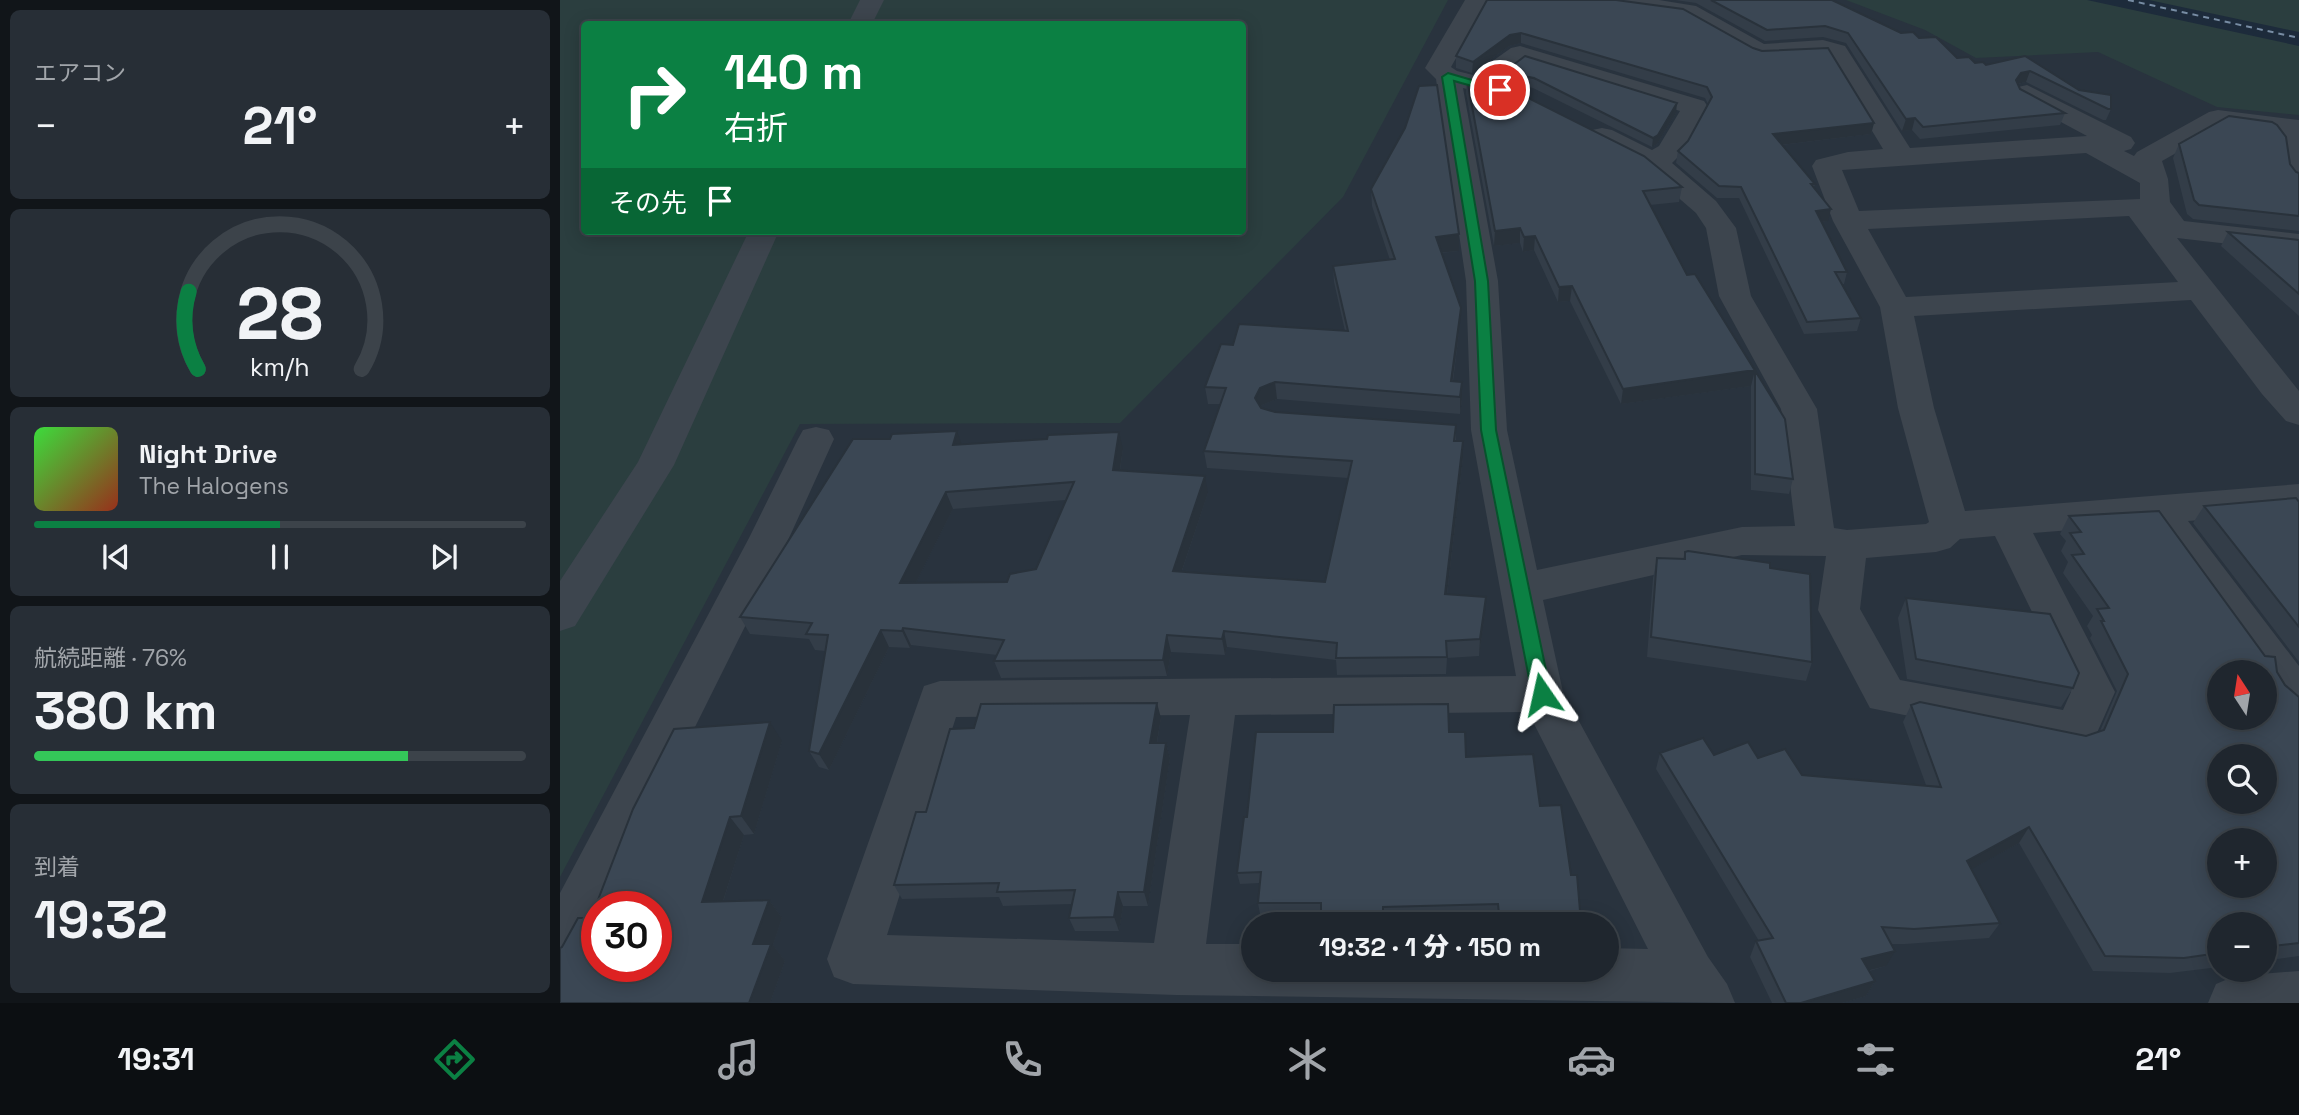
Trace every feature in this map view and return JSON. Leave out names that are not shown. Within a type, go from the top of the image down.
[{"type":"street","points":[[862,21],[872,0]]},
{"type":"street","points":[[1477,0],[1438,68],[1463,80],[1512,93]]},
{"type":"street","points":[[1607,0],[1689,6],[1760,52],[1823,47],[1836,51],[1902,157]]},
{"type":"street","points":[[1463,80],[1520,53],[1695,107],[1670,151],[1654,162]]},
{"type":"street","points":[[1463,80],[1482,281],[1476,429],[1522,589],[1542,694],[1699,989]]},
{"type":"street","points":[[2027,93],[2150,169],[2155,202],[2174,229],[2299,243]]},
{"type":"street","points":[[2150,169],[2218,118],[2290,127],[2299,177]]},
{"type":"street","points":[[1582,126],[1654,162],[1706,207],[1721,228],[1735,296],[1799,409],[1831,542],[1839,610],[1886,695],[2076,731],[2093,692],[2008,523]]},
{"type":"street","points":[[1950,526],[1916,408],[1896,307],[1848,221],[1826,166],[1848,160],[2091,144],[2150,169]]},
{"type":"street","points":[[1848,221],[2137,207],[2274,386],[2299,413]]},
{"type":"street","points":[[560,615],[655,465],[762,235]]},
{"type":"street","points":[[1896,307],[2200,290]]},
{"type":"street","points":[[560,945],[769,538],[816,439]]},
{"type":"street","points":[[1522,589],[1742,541],[1831,542],[1936,538],[1950,526],[2299,498]]},
{"type":"street","points":[[2159,510],[2295,689]]},
{"type":"street","points":[[1542,694],[940,699],[853,959],[1699,989]]},
{"type":"street","points":[[1176,969],[1215,696]]},
{"type":"street","points":[[2235,1003],[2299,997]]},
{"type":"shaded area","points":[[560,0],[1448,0],[1343,197],[1120,423],[800,424],[560,877]]},
{"type":"shaded area","points":[[1846,0],[2299,0],[2299,115],[2217,107],[2098,52],[1976,58],[1925,30]]},
{"type":"water","points":[[2087,0],[2149,0],[2299,32],[2299,46]]},
{"type":"building","points":[[1487,0],[1616,0],[1683,9],[1762,51],[1828,48],[1874,123],[1773,134],[1815,184],[1811,184],[1831,209],[1816,211],[1847,272],[1835,272],[1861,318],[1807,322],[1741,187],[1719,186],[1678,151],[1688,141],[1712,97],[1707,87],[1521,33],[1510,35],[1473,62],[1456,56]]},
{"type":"building","points":[[1711,0],[1832,0],[1901,33],[1913,32],[1919,38],[1936,37],[1957,58],[1969,57],[1975,63],[1983,62],[1986,65],[2025,56],[2079,90],[2111,95],[2111,109],[2030,71],[2021,73],[2016,80],[2020,89],[2065,113],[1923,127],[1915,118],[1906,119],[1848,33],[1825,26],[1767,30]]},
{"type":"building","points":[[1525,56],[1677,103],[1658,135],[1653,138],[1534,78],[1504,72]]},
{"type":"building","points":[[1467,79],[1514,91],[1644,156],[1682,187],[1643,191],[1687,275],[1695,274],[1755,370],[1623,389],[1572,286],[1559,287],[1535,236],[1524,237],[1520,228],[1495,231]]},
{"type":"building","points":[[1437,85],[1459,234],[1436,237],[1461,308],[1451,381],[1462,382],[1460,397],[1275,382],[1260,388],[1255,398],[1261,408],[1275,412],[1456,425],[1454,441],[1463,441],[1445,594],[1486,597],[1480,639],[1446,641],[1447,657],[1336,658],[1337,643],[1224,631],[1222,639],[1167,635],[1163,660],[994,661],[1004,640],[903,628],[902,631],[881,630],[819,754],[809,751],[828,635],[806,634],[812,623],[740,617],[853,439],[890,439],[892,434],[957,431],[953,445],[1047,439],[1048,435],[1119,432],[1113,470],[1205,476],[1173,571],[1325,582],[1352,461],[1204,451],[1226,388],[1205,387],[1221,344],[1233,345],[1239,324],[1348,331],[1333,266],[1395,259],[1371,189],[1405,128],[1419,86]],"holes":[[[1074,482],[1036,569],[1010,574],[1007,582],[900,583],[946,492]]]},
{"type":"building","points":[[2229,116],[2272,122],[2286,137],[2290,164],[2299,173],[2299,216],[2199,205],[2194,200],[2179,144]]},
{"type":"building","points":[[2228,232],[2299,240],[2299,294]]},
{"type":"building","points":[[1755,371],[1785,419],[1793,479],[1755,474]]},
{"type":"building","points":[[2296,498],[2299,502],[2299,627],[2204,506]]},
{"type":"building","points":[[2159,511],[2265,656],[2275,657],[2275,660],[2207,660],[2207,730],[2277,730],[2277,672],[2285,685],[2299,697],[2299,943],[2277,946],[2277,912],[2207,912],[2207,955],[2184,958],[2105,956],[2029,827],[1967,861],[2000,923],[1914,929],[1882,927],[1895,951],[1862,959],[1875,981],[1801,1003],[1786,1003],[1756,941],[1773,938],[1660,753],[1703,738],[1714,755],[1748,742],[1758,758],[1785,749],[1802,775],[1941,787],[1911,705],[1920,702],[2086,736],[2104,730],[2128,674],[2097,609],[2109,608],[2072,555],[2084,554],[2070,533],[2081,532],[2069,516]]},
{"type":"building","points":[[1685,552],[1770,563],[1770,568],[1810,574],[1812,662],[1651,637],[1657,558],[1685,559]]},
{"type":"building","points":[[1906,598],[2050,614],[2079,673],[2073,688],[1916,659]]},
{"type":"building","points":[[1157,703],[1150,743],[1166,743],[1144,892],[1118,892],[1114,917],[1069,918],[1075,890],[997,892],[999,883],[894,885],[916,812],[926,812],[950,729],[974,728],[981,704]]},
{"type":"building","points":[[1448,704],[1449,732],[1465,732],[1466,757],[1533,754],[1540,806],[1561,805],[1571,875],[1577,875],[1580,912],[1499,912],[1498,904],[1383,907],[1383,911],[1321,912],[1321,903],[1258,903],[1261,872],[1237,873],[1244,817],[1247,817],[1256,732],[1333,732],[1334,705]]},
{"type":"building","points":[[770,722],[741,816],[730,817],[702,902],[769,900],[753,944],[771,944],[749,1003],[560,1003],[560,948],[578,918],[581,918],[581,982],[672,982],[672,891],[601,891],[633,809],[674,729]]},
{"type":"ferry route","points":[[2128,0],[2299,38]]},
{"type":"route","points":[[1500,90],[1448,77],[1465,194],[1482,281],[1489,430],[1542,694]]}]
